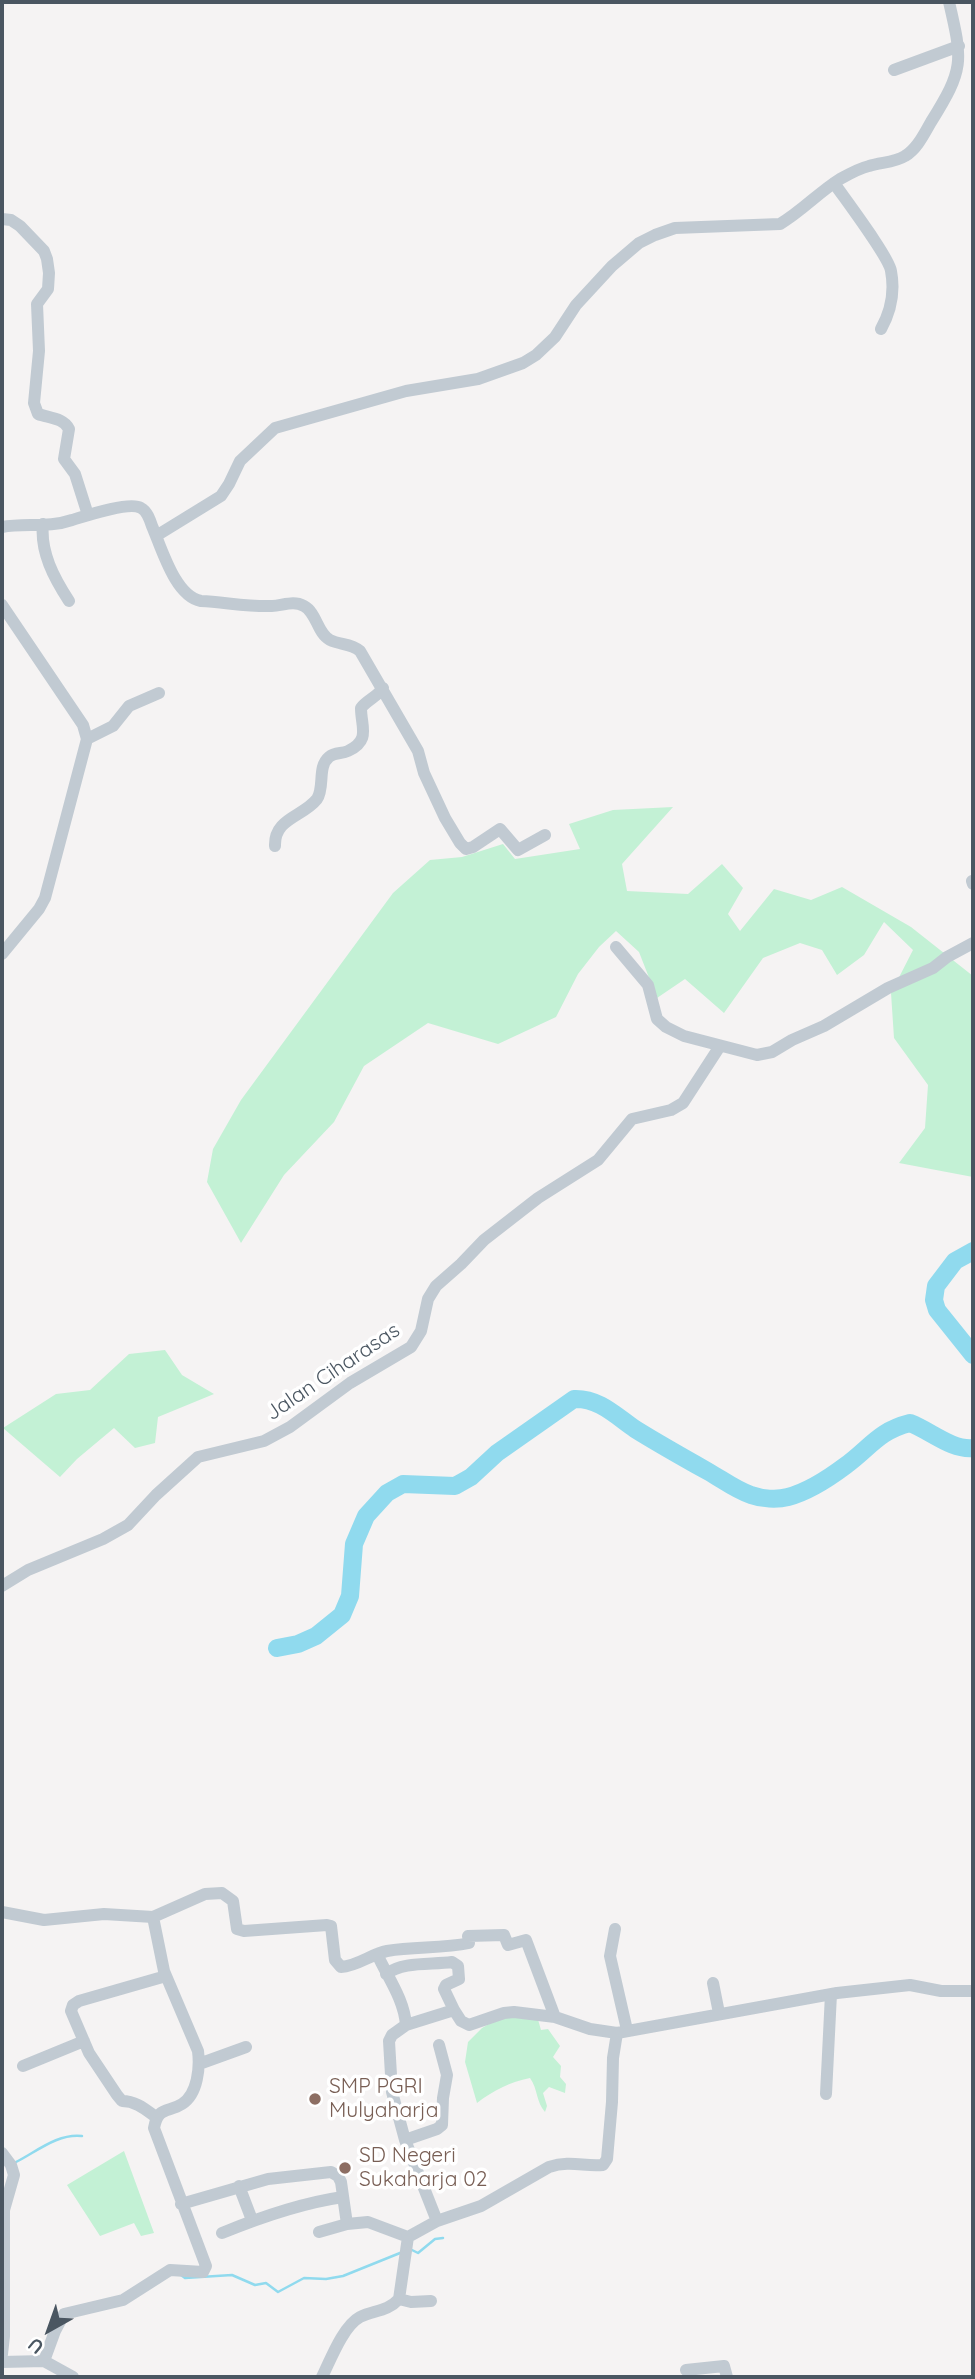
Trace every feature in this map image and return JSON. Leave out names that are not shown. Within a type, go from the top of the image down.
[{"type":"street","points":[[156,536],[221,496],[240,461],[275,428],[406,391],[478,379],[523,363],[545,347],[576,305],[612,266],[639,243],[675,228],[780,224],[834,183],[870,165],[895,161],[912,151],[938,111],[958,70],[959,46],[949,2]]},
{"type":"street","points":[[894,70],[959,46]]},
{"type":"street","points":[[834,183],[891,268],[892,299],[881,329]]},
{"type":"street","points":[[2,219],[20,226],[44,251],[47,259],[48,289],[37,304],[39,351],[34,403],[38,414],[60,420],[69,429],[64,459],[75,474],[88,515]]},
{"type":"street","points":[[2,527],[63,523],[88,515],[137,506],[146,513],[179,586],[192,599],[271,606],[291,603],[302,605],[311,613],[324,636],[360,651],[418,751],[435,798],[466,849],[500,829],[518,849],[545,835]]},
{"type":"street","points":[[43,524],[42,538],[48,563],[69,601]]},
{"type":"street","points":[[2,605],[83,725],[87,739],[45,898],[2,954]]},
{"type":"street","points":[[275,846],[279,828],[317,798],[321,790],[324,764],[329,757],[348,751],[363,738],[365,732],[362,706],[377,696],[383,688]]},
{"type":"street","points":[[87,739],[113,726],[129,706],[159,694]]},
{"type":"street","points":[[616,947],[648,985],[655,1014],[661,1023],[684,1035],[757,1055],[772,1052],[835,1020],[888,988],[933,968],[973,943]]},
{"type":"street","name":"Jalan Ciharasas","points":[[2,1586],[28,1570],[103,1539],[128,1525],[198,1457],[264,1441],[290,1426],[350,1383],[411,1347],[421,1331],[428,1299],[436,1286],[461,1265],[484,1240],[538,1198],[598,1160],[632,1119],[671,1110],[683,1103],[720,1046]]},
{"type":"street","points":[[2,1912],[44,1920],[104,1914],[153,1917],[205,1895],[222,1893],[233,1901],[237,1929],[244,1931],[331,1926],[335,1961],[341,1967],[359,1963],[377,1954],[409,1948],[448,1948],[469,1943],[468,1936],[504,1935],[508,1945],[526,1940],[555,2017]]},
{"type":"street","points":[[44,2361],[64,2314],[123,2300],[170,2270],[203,2272],[205,2266],[154,2127],[156,2117],[161,2112],[184,2103],[196,2081],[200,2064],[198,2051],[166,1976],[153,1917]]},
{"type":"street","points":[[319,2232],[347,2224],[368,2222],[408,2237],[437,2221],[481,2206],[549,2167],[580,2163],[600,2165],[605,2162],[622,2032],[610,1956],[615,1929]]},
{"type":"street","points":[[377,1954],[401,2001],[406,2025]]},
{"type":"street","points":[[386,1975],[393,1969],[403,1967],[455,1963],[460,1979],[446,1985],[444,1989],[461,2021],[469,2025],[504,2013],[555,2017],[590,2029],[622,2032],[831,1994],[910,1985],[941,1991],[973,1991]]},
{"type":"street","points":[[156,2117],[144,2106],[122,2101],[106,2080],[71,2011],[73,2005],[79,2001],[166,1976]]},
{"type":"street","points":[[713,1983],[719,2013]]},
{"type":"street","points":[[826,2094],[831,1994]]},
{"type":"street","points":[[437,2221],[405,2140],[392,2092],[389,2041],[392,2035],[406,2025],[454,2010]]},
{"type":"street","points":[[23,2066],[84,2041]]},
{"type":"street","points":[[405,2140],[442,2125],[447,2075],[439,2045]]},
{"type":"street","points":[[200,2064],[246,2047]]},
{"type":"street","points":[[2,2153],[11,2165],[14,2175],[14,2182],[4,2201],[2,2354]]},
{"type":"street","points":[[181,2204],[268,2179],[331,2172],[340,2179],[347,2224]]},
{"type":"street","points":[[239,2186],[252,2220]]},
{"type":"street","points":[[222,2233],[252,2220],[343,2197]]},
{"type":"street","points":[[322,2377],[339,2343],[353,2323],[360,2317],[385,2310],[399,2299],[408,2237]]},
{"type":"street","points":[[399,2299],[411,2302],[431,2301]]},
{"type":"street","points":[[2,2362],[44,2361],[73,2377]]},
{"type":"street","points":[[28,2377],[29,2363]]},
{"type":"street","points":[[686,2370],[724,2366],[727,2377]]},
{"type":"green space","points":[[673,807],[622,864],[627,891],[688,894],[722,864],[743,888],[728,914],[740,931],[774,889],[811,900],[842,887],[911,927],[973,976],[973,1177],[899,1163],[925,1128],[928,1085],[894,1038],[891,993],[913,950],[884,922],[864,955],[837,975],[822,950],[800,943],[763,958],[724,1013],[685,979],[657,998],[639,952],[616,931],[599,947],[578,974],[556,1017],[498,1044],[428,1023],[364,1066],[334,1122],[284,1175],[241,1243],[207,1182],[213,1149],[241,1100],[393,893],[430,860],[462,857],[503,844],[515,859],[580,849],[569,824],[613,810]]},
{"type":"green space","points":[[165,1350],[182,1375],[214,1394],[158,1417],[155,1443],[135,1448],[114,1428],[60,1477],[3,1428],[56,1394],[90,1390],[129,1354]]},
{"type":"green space","points":[[506,2014],[537,2016],[541,2030],[548,2029],[560,2046],[553,2057],[561,2066],[560,2077],[566,2084],[565,2093],[549,2087],[543,2093],[547,2106],[545,2112],[530,2078],[502,2087],[477,2103],[465,2062],[468,2042],[482,2028]]},
{"type":"green space","points":[[124,2151],[154,2233],[141,2236],[134,2223],[100,2236],[67,2185]]},
{"type":"waterway","points":[[973,1251],[955,1261],[936,1286],[934,1300],[937,1310],[973,1355]]},
{"type":"waterway","points":[[277,1648],[298,1644],[316,1636],[342,1615],[350,1596],[354,1544],[366,1516],[387,1493],[403,1484],[455,1486],[471,1477],[497,1453],[574,1399],[583,1399],[599,1405],[644,1435],[735,1488],[765,1498],[779,1499],[810,1488],[845,1466],[882,1435],[910,1423],[949,1443],[973,1448]]},
{"type":"waterway","points":[[16,2162],[56,2140],[82,2136]]},
{"type":"waterway","points":[[412,2250],[418,2253],[435,2239],[443,2238]]},
{"type":"waterway","points":[[181,2275],[185,2278],[232,2275],[255,2285],[266,2283],[278,2292],[304,2278],[326,2279],[343,2276],[400,2253]]},
{"type":"place","name":"SMP PGRI Mulyaharja","points":[[315,2099]]},
{"type":"place","name":"SD Negeri Sukaharja 02","points":[[345,2168]]}]
